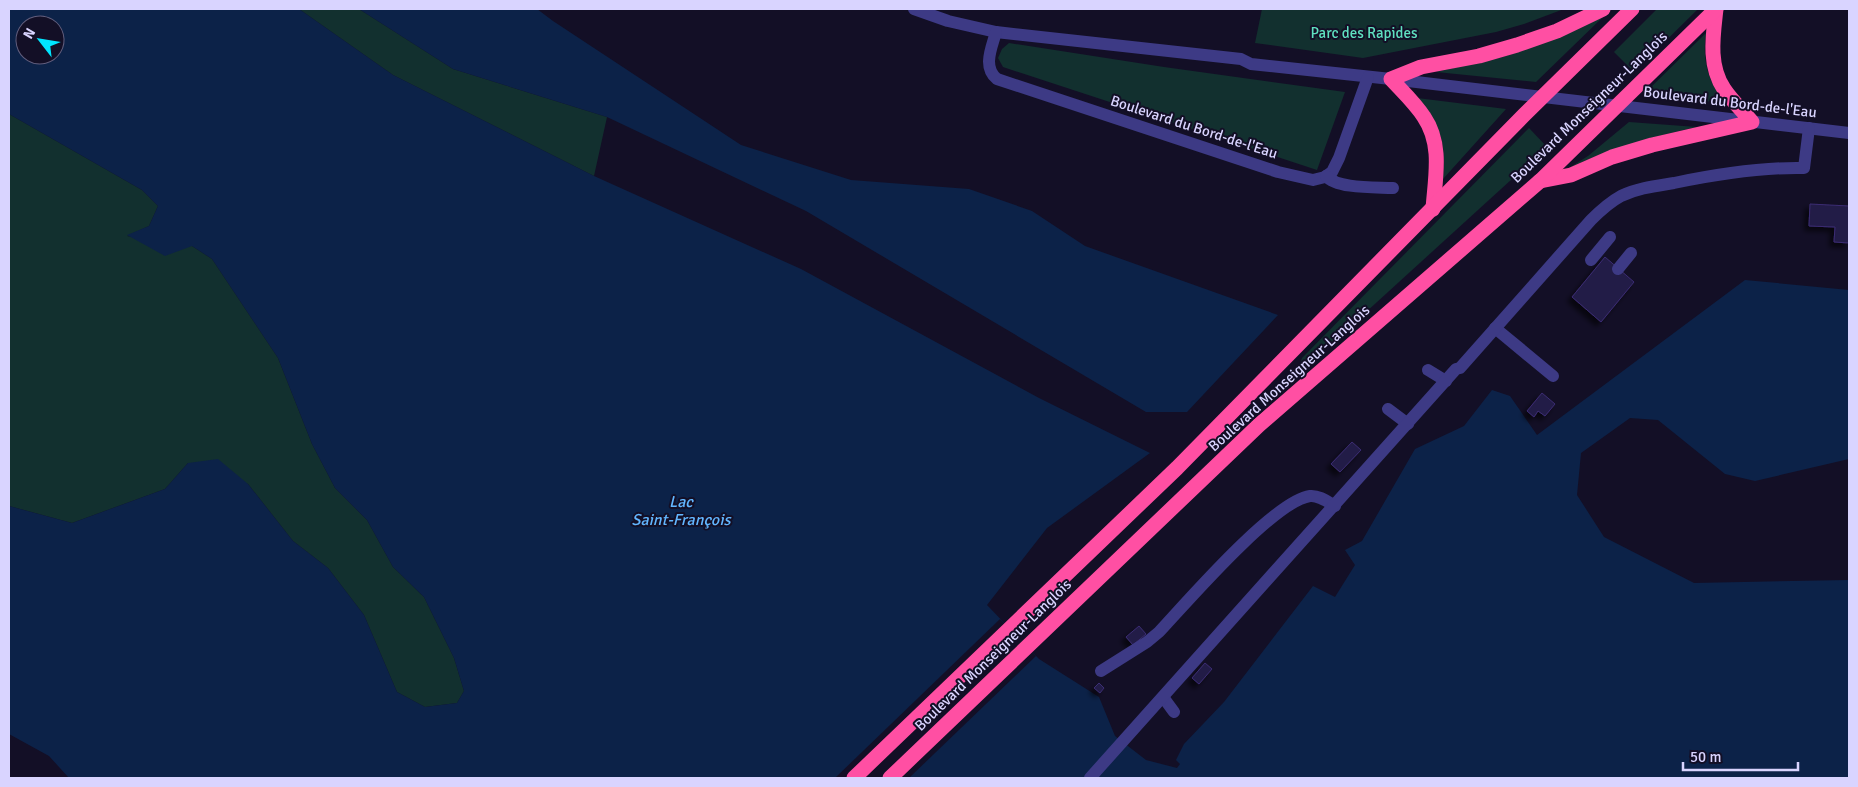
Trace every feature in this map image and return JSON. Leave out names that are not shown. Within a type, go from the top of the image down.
[{"type":"highway","points":[[1433,209],[1437,164],[1434,139],[1425,118],[1391,78],[1420,67],[1479,56],[1518,46],[1557,31],[1603,9]]},
{"type":"highway","name":"Boulevard Monseigneur-Langlois","points":[[854,778],[1177,468],[1541,98],[1632,9]]},
{"type":"highway","points":[[1540,181],[1571,175],[1612,157],[1645,146],[1752,122],[1724,88],[1716,70],[1713,50],[1716,9]]},
{"type":"highway","name":"Boulevard Monseigneur-Langlois","points":[[890,778],[1285,401],[1540,181],[1716,9]]},
{"type":"street","name":"Boulevard du Bord-de-l'Eau","points":[[914,9],[948,22],[996,32],[1241,59],[1251,64],[1391,78],[1541,98],[1619,105],[1849,133]]},
{"type":"street","name":"Boulevard du Bord-de-l'Eau","points":[[996,32],[989,63],[990,70],[997,79],[1278,172],[1313,180],[1326,176]]},
{"type":"street","points":[[1368,76],[1339,158],[1334,168],[1326,176],[1338,184],[1393,188]]},
{"type":"street","points":[[1090,778],[1446,381],[1460,368],[1584,226],[1614,201],[1642,189],[1713,175],[1767,168],[1804,168],[1809,128]]},
{"type":"street","points":[[1591,260],[1610,237]]},
{"type":"street","points":[[1618,268],[1631,253]]},
{"type":"street","points":[[1495,328],[1553,376]]},
{"type":"street","points":[[1428,370],[1446,381]]},
{"type":"street","points":[[1388,409],[1408,424]]},
{"type":"street","points":[[1101,671],[1147,642],[1159,632],[1248,539],[1286,507],[1300,499],[1311,496],[1318,497],[1335,506]]},
{"type":"street","points":[[1162,697],[1174,712]]},
{"type":"green space","points":[[299,9],[359,9],[453,69],[607,117],[594,176],[393,75]]},
{"type":"green space","name":"Parc des Rapides","points":[[1262,9],[1564,9],[1496,32],[1363,58],[1255,43]]},
{"type":"green space","points":[[1657,9],[1698,9],[1634,72],[1614,52]]},
{"type":"green space","points":[[1604,16],[1536,82],[1436,72],[1503,57]]},
{"type":"green space","points":[[1706,33],[1705,53],[1708,72],[1721,97],[1728,104],[1658,95],[1648,90]]},
{"type":"green space","points":[[1009,43],[1345,92],[1317,170],[1003,67],[998,58],[1002,49]]},
{"type":"green space","points":[[1417,98],[1506,109],[1443,179],[1444,154],[1440,135],[1432,118]]},
{"type":"green space","points":[[9,114],[142,190],[158,206],[149,226],[127,236],[192,246],[212,259],[278,358],[312,444],[335,488],[367,520],[393,567],[424,597],[454,658],[464,691],[457,703],[425,707],[397,692],[364,615],[328,568],[293,541],[248,484],[188,463],[165,489],[72,523],[9,506]]},
{"type":"green space","points":[[1629,122],[1697,127],[1632,144],[1569,168],[1588,156]]},
{"type":"green space","points":[[1529,128],[1547,147],[1308,365],[1305,365],[1301,361],[1302,358]]},
{"type":"water","name":"Lac Saint-François","points":[[9,9],[299,9],[393,75],[594,176],[801,269],[1039,398],[1150,453],[1047,528],[987,605],[1039,659],[1099,697],[1115,736],[1146,760],[1177,768],[1180,764],[1176,760],[1184,744],[1224,702],[1313,586],[1335,597],[1355,565],[1345,550],[1362,541],[1415,449],[1464,426],[1492,390],[1510,396],[1537,435],[1745,280],[1849,290],[1849,459],[1755,481],[1725,474],[1658,420],[1630,418],[1581,453],[1577,495],[1604,537],[1694,583],[1849,580],[1849,778],[69,778],[49,756],[9,734],[9,506],[72,523],[165,489],[188,463],[218,459],[248,484],[293,541],[328,568],[364,615],[397,692],[425,707],[457,703],[464,691],[454,658],[424,597],[393,567],[367,520],[335,488],[312,444],[278,358],[212,259],[192,246],[165,256],[127,235],[149,226],[158,206],[142,190],[9,114]]},
{"type":"water","points":[[359,9],[537,9],[741,145],[851,180],[969,189],[1032,211],[1085,246],[1278,315],[1187,412],[1146,412],[806,211],[607,117],[453,69]]},
{"type":"pier","points":[[1000,619],[1036,656],[909,778],[835,778]]},
{"type":"building","points":[[1810,204],[1849,206],[1849,243],[1834,242],[1835,227],[1809,226]]},
{"type":"building","points":[[1605,257],[1634,282],[1601,322],[1572,297]]},
{"type":"building","points":[[1542,393],[1555,404],[1545,416],[1538,411],[1534,417],[1527,411]]},
{"type":"building","points":[[1352,442],[1361,450],[1340,472],[1331,464]]},
{"type":"building","points":[[1139,626],[1146,634],[1133,645],[1126,637]]},
{"type":"building","points":[[1205,663],[1212,669],[1199,684],[1192,678]]},
{"type":"building","points":[[1099,683],[1104,688],[1100,693],[1094,688]]}]
